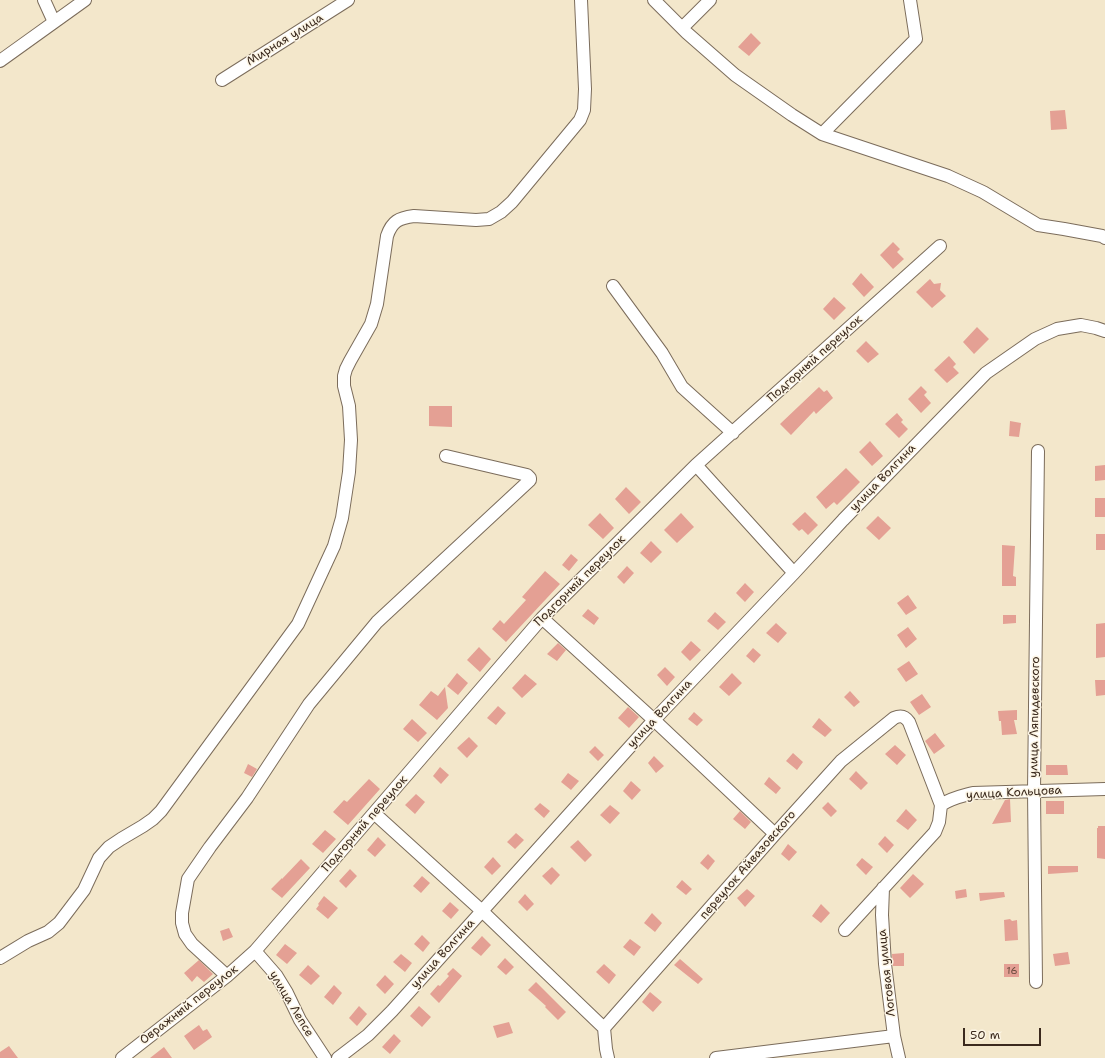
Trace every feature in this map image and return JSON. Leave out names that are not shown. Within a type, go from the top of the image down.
[{"type":"street","points":[[44,0],[54,22]]},
{"type":"street","points":[[0,61],[84,0]]},
{"type":"street","name":"Мирная улица","points":[[222,80],[348,0]]},
{"type":"street","points":[[0,958],[28,941],[48,932],[60,923],[84,890],[100,858],[109,847],[143,826],[162,811],[298,624],[334,546],[342,518],[349,472],[351,440],[350,411],[344,386],[344,376],[346,368],[370,324],[377,304],[389,230],[398,220],[405,217],[414,216],[476,220],[489,219],[502,212],[512,202],[580,120],[584,110],[585,88],[581,0]]},
{"type":"street","points":[[654,0],[682,28],[734,75],[822,134],[948,176],[983,192],[1038,226],[1064,229],[1102,236],[1105,238]]},
{"type":"street","points":[[682,28],[710,0]]},
{"type":"street","points":[[822,134],[916,39],[910,0]]},
{"type":"street","name":"Подгорный переулок","points":[[255,951],[542,618],[696,465],[940,246]]},
{"type":"street","points":[[613,286],[662,353],[682,387],[733,433]]},
{"type":"street","name":"улица Волгина","points":[[338,1058],[368,1035],[654,720],[843,520],[986,373],[1035,339],[1057,329],[1081,325],[1105,331]]},
{"type":"street","name":"улица Ляпидевского","points":[[1036,982],[1034,790],[1038,451]]},
{"type":"street","points":[[227,976],[192,944],[185,934],[182,923],[182,913],[188,880],[210,847],[247,798],[310,704],[377,622],[530,480],[529,476],[527,475],[446,456]]},
{"type":"street","points":[[696,465],[794,573]]},
{"type":"street","points":[[542,618],[654,720],[775,834]]},
{"type":"street","name":"переулок Айвазовского","points":[[604,1028],[840,762],[894,718],[903,716],[910,722],[941,805]]},
{"type":"street","name":"улица Кольцова","points":[[941,805],[959,796],[973,793],[1105,789]]},
{"type":"street","points":[[845,930],[935,832],[939,822],[941,805]]},
{"type":"street","points":[[374,813],[482,911],[604,1028],[608,1058]]},
{"type":"street","name":"Логовая улица","points":[[883,888],[882,915],[885,964],[894,1036],[899,1058]]},
{"type":"street","name":"Овражный переулок","points":[[122,1058],[227,976],[255,951]]},
{"type":"street","name":"улица Лепсе","points":[[255,951],[276,975],[288,993],[300,1020],[325,1058]]},
{"type":"street","points":[[716,1058],[894,1036]]},
{"type":"building","points":[[751,33],[761,43],[749,56],[738,47]]},
{"type":"building","points":[[1065,110],[1067,129],[1051,130],[1050,111]]},
{"type":"building","points":[[893,242],[900,249],[897,252],[904,259],[893,269],[880,255]]},
{"type":"building","points":[[861,273],[874,287],[864,297],[852,284]]},
{"type":"building","points":[[930,279],[934,284],[941,283],[940,290],[946,296],[932,308],[916,292]]},
{"type":"building","points":[[834,297],[846,308],[834,320],[823,309]]},
{"type":"building","points":[[977,327],[989,339],[974,354],[963,342]]},
{"type":"building","points":[[866,341],[879,354],[868,363],[856,351]]},
{"type":"building","points":[[949,356],[956,364],[953,367],[959,373],[947,383],[934,370]]},
{"type":"building","points":[[921,386],[927,392],[924,395],[931,403],[921,413],[908,399]]},
{"type":"building","points":[[819,387],[824,392],[827,390],[833,398],[816,414],[814,411],[791,435],[780,424]]},
{"type":"building","points":[[429,406],[452,406],[452,427],[429,426]]},
{"type":"building","points":[[897,413],[903,420],[901,422],[908,429],[899,438],[885,424]]},
{"type":"building","points":[[1010,421],[1021,423],[1019,437],[1009,436]]},
{"type":"building","points":[[870,441],[883,456],[872,466],[859,452]]},
{"type":"building","points":[[1105,465],[1105,480],[1095,481],[1095,466]]},
{"type":"building","points":[[846,468],[860,482],[837,505],[834,502],[826,509],[816,497]]},
{"type":"building","points":[[626,487],[641,502],[629,514],[615,499]]},
{"type":"building","points":[[1095,498],[1105,498],[1105,517],[1095,517]]},
{"type":"building","points":[[805,512],[818,525],[808,535],[802,529],[799,531],[792,524]]},
{"type":"building","points":[[600,513],[614,528],[603,539],[588,525]]},
{"type":"building","points":[[681,513],[694,527],[677,543],[664,530]]},
{"type":"building","points":[[878,516],[891,528],[879,540],[866,528]]},
{"type":"building","points":[[1096,534],[1105,534],[1105,550],[1096,550]]},
{"type":"building","points":[[651,541],[662,552],[651,563],[640,553]]},
{"type":"building","points":[[1002,545],[1015,546],[1013,576],[1016,577],[1016,586],[1002,586]]},
{"type":"building","points":[[571,554],[578,560],[569,571],[562,565]]},
{"type":"building","points":[[627,566],[634,573],[624,584],[617,577]]},
{"type":"building","points":[[545,571],[560,584],[506,642],[492,629],[500,620],[504,624],[526,600],[522,597]]},
{"type":"building","points":[[745,583],[754,592],[745,602],[736,593]]},
{"type":"building","points":[[908,595],[917,608],[906,615],[897,603]]},
{"type":"building","points":[[588,609],[599,618],[594,625],[582,616]]},
{"type":"building","points":[[715,612],[726,622],[718,630],[707,621]]},
{"type":"building","points":[[1003,615],[1016,615],[1016,623],[1003,624]]},
{"type":"building","points":[[776,623],[787,633],[778,643],[766,633]]},
{"type":"building","points":[[1105,623],[1105,657],[1096,658],[1096,624]]},
{"type":"building","points":[[908,627],[917,639],[906,648],[897,635]]},
{"type":"building","points":[[691,641],[701,650],[690,661],[681,652]]},
{"type":"building","points":[[558,643],[566,650],[557,661],[547,654]]},
{"type":"building","points":[[479,647],[491,659],[480,672],[467,660]]},
{"type":"building","points":[[753,648],[761,655],[754,663],[746,656]]},
{"type":"building","points":[[909,661],[918,674],[906,682],[897,669]]},
{"type":"building","points":[[665,667],[675,677],[667,686],[657,675]]},
{"type":"building","points":[[457,673],[468,683],[458,695],[447,686]]},
{"type":"building","points":[[732,673],[742,683],[729,696],[719,687]]},
{"type":"building","points":[[525,674],[537,684],[522,698],[512,688]]},
{"type":"building","points":[[1095,680],[1105,680],[1105,695],[1096,696]]},
{"type":"building","points":[[445,687],[448,708],[437,720],[419,705],[431,691],[438,696]]},
{"type":"building","points":[[850,691],[860,702],[854,707],[844,697]]},
{"type":"building","points":[[922,694],[931,707],[919,715],[910,702]]},
{"type":"building","points":[[498,706],[506,713],[496,725],[487,718]]},
{"type":"building","points":[[628,707],[639,717],[629,728],[618,718]]},
{"type":"building","points":[[1017,710],[1017,720],[1014,720],[1017,734],[1002,735],[1001,721],[999,721],[998,711]]},
{"type":"building","points":[[694,712],[703,720],[697,726],[688,719]]},
{"type":"building","points":[[819,718],[832,730],[825,737],[812,727]]},
{"type":"building","points":[[412,719],[427,733],[418,742],[403,729]]},
{"type":"building","points":[[935,733],[945,746],[934,754],[925,741]]},
{"type":"building","points":[[469,737],[478,746],[467,758],[457,748]]},
{"type":"building","points":[[895,745],[906,755],[897,765],[885,754]]},
{"type":"building","points":[[595,746],[604,755],[598,761],[589,752]]},
{"type":"building","points":[[793,753],[803,762],[797,770],[786,761]]},
{"type":"building","points":[[654,756],[664,766],[656,773],[648,763]]},
{"type":"building","points":[[248,764],[257,769],[252,777],[244,773]]},
{"type":"building","points":[[1046,765],[1067,765],[1068,775],[1046,775]]},
{"type":"building","points":[[440,767],[449,775],[441,784],[433,776]]},
{"type":"building","points":[[856,771],[868,783],[861,790],[849,779]]},
{"type":"building","points":[[568,773],[579,781],[571,790],[561,782]]},
{"type":"building","points":[[769,777],[781,788],[776,794],[764,784]]},
{"type":"building","points":[[369,779],[380,789],[348,825],[333,812],[344,800],[347,802]]},
{"type":"building","points":[[631,781],[641,790],[632,800],[623,791]]},
{"type":"building","points":[[416,794],[425,802],[415,814],[405,805]]},
{"type":"building","points":[[1010,799],[1011,822],[992,824],[1005,800]]},
{"type":"building","points":[[1046,801],[1064,801],[1064,814],[1046,814]]},
{"type":"building","points":[[828,802],[837,811],[831,817],[822,808]]},
{"type":"building","points":[[540,803],[550,811],[544,818],[534,809]]},
{"type":"building","points":[[610,805],[620,813],[610,824],[600,815]]},
{"type":"building","points":[[906,809],[917,820],[908,830],[896,821]]},
{"type":"building","points":[[740,811],[751,822],[745,829],[733,819]]},
{"type":"building","points":[[1098,826],[1105,826],[1105,859],[1097,858]]},
{"type":"building","points":[[325,830],[336,839],[323,853],[312,844]]},
{"type":"building","points":[[516,833],[524,840],[515,849],[507,842]]},
{"type":"building","points":[[885,836],[894,845],[887,853],[878,844]]},
{"type":"building","points":[[378,837],[386,845],[375,857],[367,850]]},
{"type":"building","points":[[578,840],[592,855],[585,862],[570,847]]},
{"type":"building","points":[[788,844],[797,852],[789,861],[781,854]]},
{"type":"building","points":[[708,854],[715,861],[708,870],[700,863]]},
{"type":"building","points":[[493,857],[501,866],[492,875],[484,867]]},
{"type":"building","points":[[862,858],[873,867],[866,875],[856,865]]},
{"type":"building","points":[[301,859],[310,868],[282,898],[271,889]]},
{"type":"building","points":[[1048,866],[1078,866],[1078,872],[1048,874]]},
{"type":"building","points":[[552,867],[560,875],[551,885],[542,876]]},
{"type":"building","points":[[350,869],[357,876],[346,888],[339,881]]},
{"type":"building","points":[[913,874],[924,884],[910,898],[900,888]]},
{"type":"building","points":[[422,876],[430,883],[421,893],[413,886]]},
{"type":"building","points":[[682,880],[692,889],[686,895],[676,887]]},
{"type":"building","points":[[747,889],[755,896],[745,907],[737,898]]},
{"type":"building","points":[[966,889],[967,897],[956,899],[955,891]]},
{"type":"building","points":[[1004,892],[1005,897],[980,901],[979,893]]},
{"type":"building","points":[[525,894],[534,904],[527,911],[518,902]]},
{"type":"building","points":[[324,896],[338,908],[328,919],[316,909]]},
{"type":"building","points":[[450,902],[459,910],[451,919],[442,911]]},
{"type":"building","points":[[821,904],[830,913],[821,923],[812,916]]},
{"type":"building","points":[[652,913],[662,923],[655,932],[644,923]]},
{"type":"building","points":[[1010,919],[1012,921],[1017,920],[1018,940],[1005,941],[1004,920]]},
{"type":"building","points":[[229,928],[233,937],[223,941],[220,931]]},
{"type":"building","points":[[422,935],[430,943],[423,952],[414,944]]},
{"type":"building","points":[[482,936],[491,945],[481,956],[471,948]]},
{"type":"building","points":[[630,939],[641,947],[634,956],[623,947]]},
{"type":"building","points":[[285,944],[297,953],[287,964],[276,955]]},
{"type":"building","points":[[1068,952],[1070,964],[1055,966],[1053,954]]},
{"type":"building","points":[[904,953],[904,966],[893,966],[892,954]]},
{"type":"building","points":[[401,954],[412,963],[405,972],[393,962]]},
{"type":"building","points":[[505,958],[514,967],[506,975],[497,967]]},
{"type":"building","points":[[680,959],[703,979],[698,984],[674,965]]},
{"type":"building","points":[[199,960],[213,974],[204,982],[197,976],[192,982],[184,973]]},
{"type":"building","points":[[604,964],[616,975],[609,984],[596,972]]},
{"type":"building","points":[[1004,964],[1019,964],[1019,977],[1004,977]]},
{"type":"building","points":[[308,965],[320,976],[311,985],[299,975]]},
{"type":"building","points":[[453,968],[462,976],[439,1003],[430,994],[449,976],[447,974]]},
{"type":"building","points":[[385,975],[394,984],[385,994],[376,985]]},
{"type":"building","points":[[536,982],[566,1012],[558,1020],[545,1007],[546,1006],[528,990]]},
{"type":"building","points":[[334,985],[342,993],[333,1005],[324,997]]},
{"type":"building","points":[[650,992],[662,1002],[653,1012],[642,1002]]},
{"type":"building","points":[[359,1006],[367,1014],[357,1026],[349,1018]]},
{"type":"building","points":[[419,1006],[431,1017],[422,1027],[410,1016]]},
{"type":"building","points":[[509,1022],[513,1033],[497,1038],[493,1026]]},
{"type":"building","points":[[199,1025],[203,1031],[207,1029],[212,1037],[194,1050],[184,1036]]},
{"type":"building","points":[[394,1034],[401,1041],[390,1054],[382,1047]]},
{"type":"building","points":[[9,1046],[18,1058],[0,1058],[0,1052]]},
{"type":"building","points":[[164,1047],[172,1058],[150,1058]]}]
